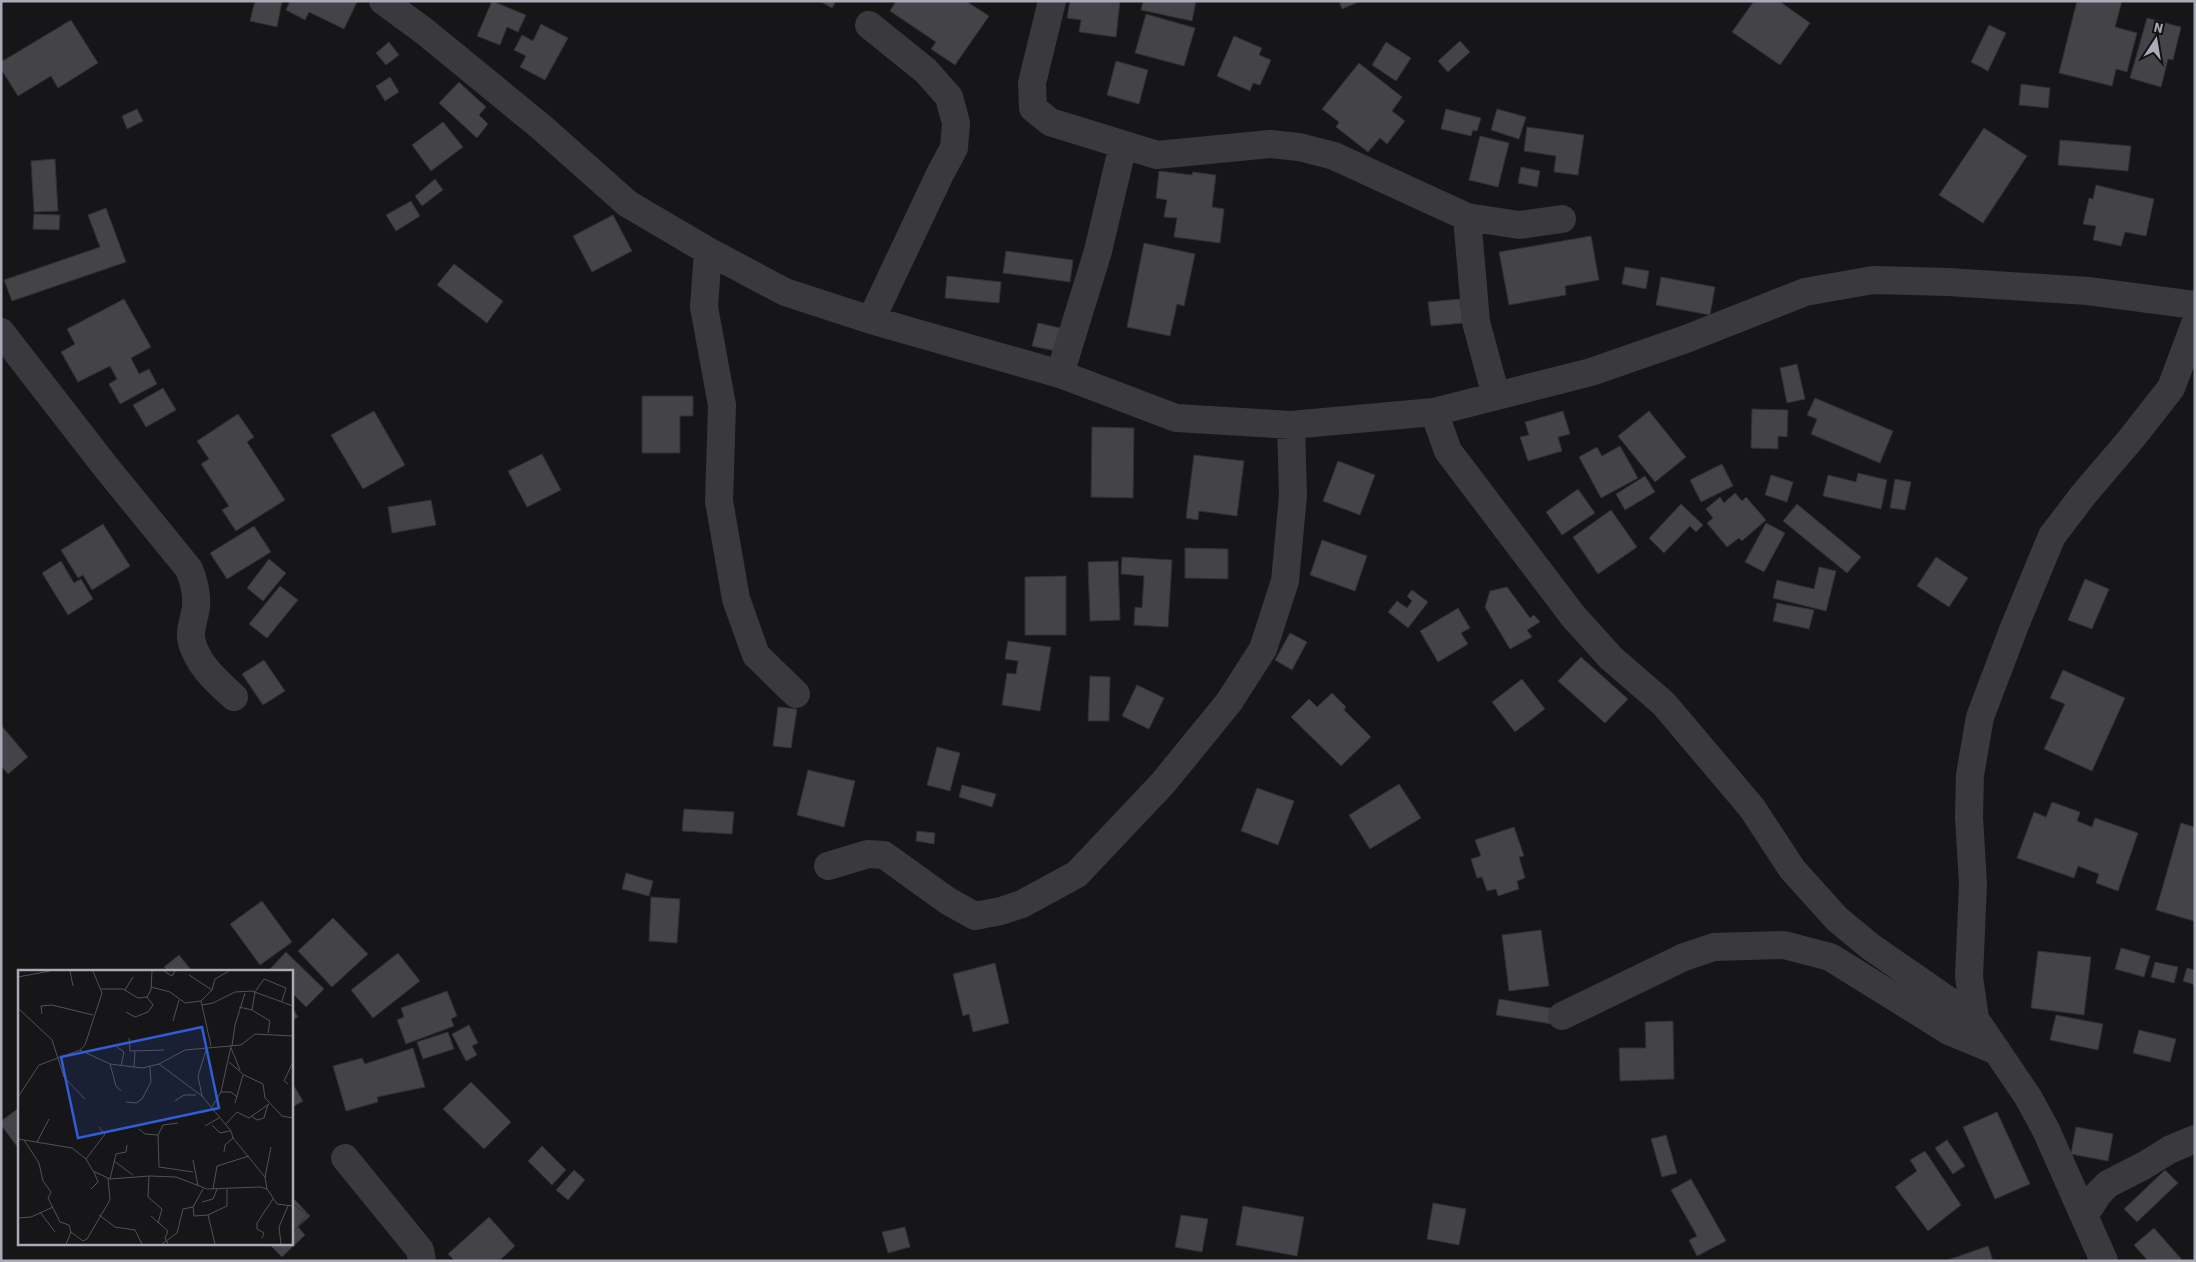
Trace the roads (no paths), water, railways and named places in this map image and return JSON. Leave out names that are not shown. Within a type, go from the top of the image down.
[{"type":"street","points":[[383,1],[424,31],[540,126],[628,204],[708,251],[785,292],[871,320],[1060,374],[1176,418],[1291,425],[1434,412],[1591,372],[1686,339],[1805,292],[1873,280],[1948,282],[2088,291],[2195,305]]},
{"type":"street","points":[[1052,1],[1032,83],[1033,108],[1050,122],[1157,155],[1270,144],[1299,147],[1334,156],[1467,217],[1520,226],[1562,220]]},
{"type":"street","points":[[869,25],[926,71],[949,97],[956,123],[954,148],[871,320]]},
{"type":"street","points":[[1060,374],[1098,252],[1123,145]]},
{"type":"street","points":[[1467,217],[1476,322],[1496,396]]},
{"type":"street","points":[[708,251],[704,307],[722,405],[719,501],[736,599],[756,655],[796,694]]},
{"type":"street","points":[[1975,1019],[1969,977],[1973,884],[1969,818],[1970,775],[1980,717],[2052,536],[2170,388],[2195,324]]},
{"type":"street","points":[[1,332],[105,466],[189,569],[195,585],[196,605],[191,636],[196,653],[212,677],[234,697]]},
{"type":"street","points":[[1434,412],[1448,451],[1573,616],[1611,658],[1664,704],[1752,808],[1792,869],[1830,912],[1871,947],[1975,1019],[2028,1098],[2046,1130],[2104,1261]]},
{"type":"street","points":[[828,866],[868,854],[884,855],[948,902],[975,916],[1001,911],[1022,904],[1077,874],[1169,776],[1229,702],[1263,649],[1285,581],[1293,495],[1291,425]]},
{"type":"street","points":[[1562,1016],[1684,957],[1714,947],[1784,945],[1830,957],[1949,1031],[1997,1051]]},
{"type":"street","points":[[2085,1215],[2098,1194],[2108,1184],[2146,1165],[2169,1150],[2195,1139]]},
{"type":"street","points":[[345,1158],[420,1250],[422,1261]]}]
